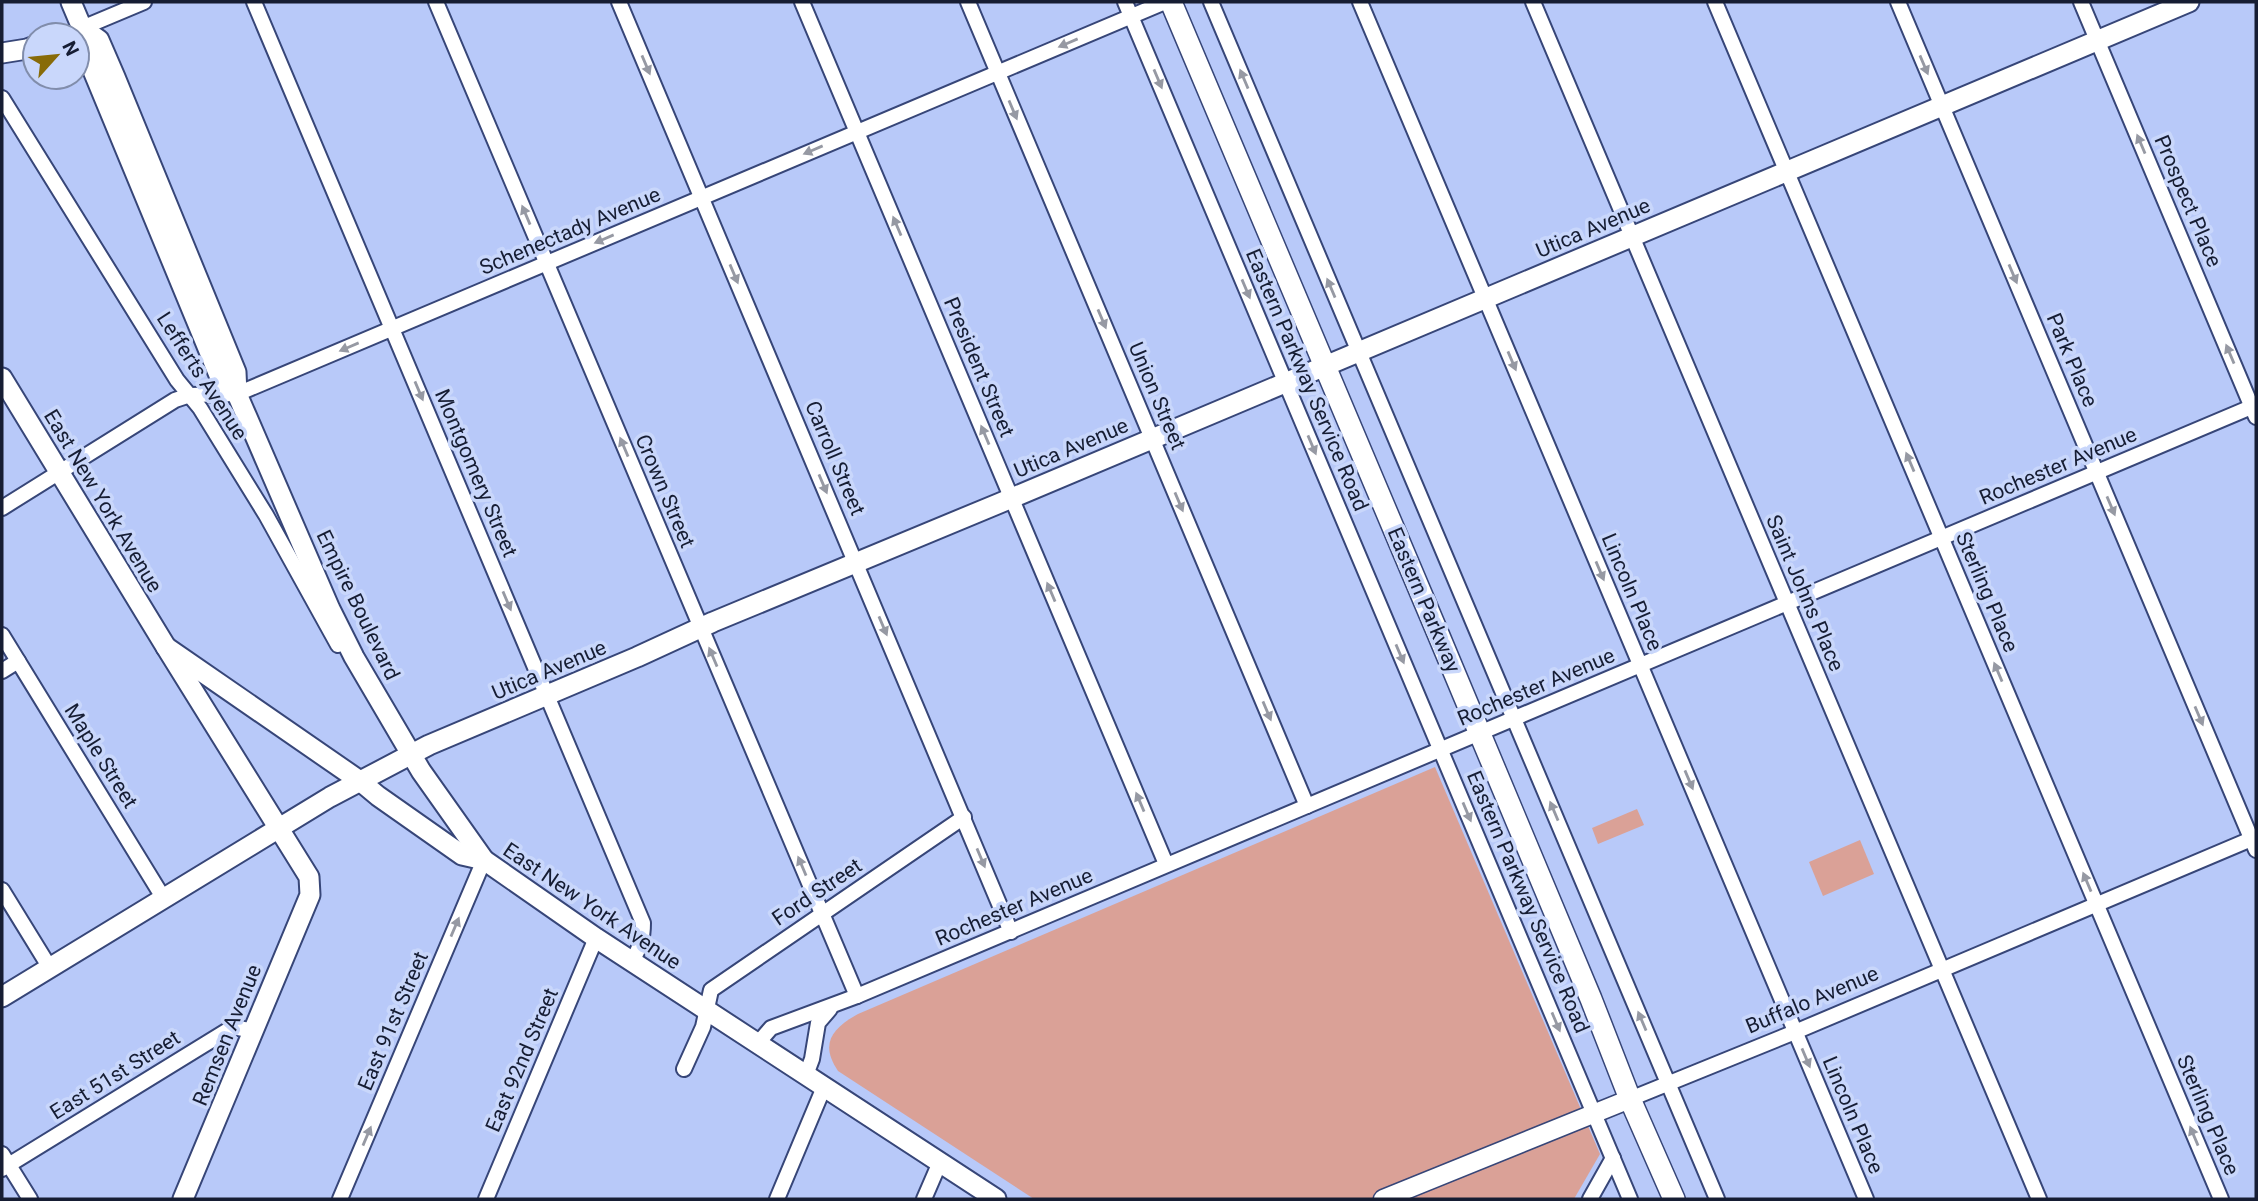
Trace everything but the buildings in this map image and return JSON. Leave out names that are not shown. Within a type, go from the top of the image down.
[{"type":"main road","name":"Empire Boulevard","points":[[71,2],[79,21]]},
{"type":"main road","name":"Eastern Parkway","points":[[1168,2],[1480,733],[1630,1099],[1674,1199]]},
{"type":"main road","name":"Utica Avenue","points":[[2,998],[280,828],[411,753],[701,627],[2189,2]]},
{"type":"main road","points":[[2,53],[21,51]]},
{"type":"main road","name":"Empire Boulevard","points":[[91,66],[219,375],[237,394],[330,610],[365,677],[428,782],[484,860]]},
{"type":"main road","name":"East New York Avenue","points":[[2,378],[305,868],[311,887]]},
{"type":"main road","name":"East New York Avenue","points":[[166,647],[462,855],[484,860],[596,938],[996,1199]]},
{"type":"main road","name":"Remsen Avenue","points":[[183,1199],[310,895],[311,887]]},
{"type":"street","points":[[91,24],[144,2]]},
{"type":"street","name":"Montgomery Street","points":[[254,2],[643,923],[643,936],[632,961]]},
{"type":"street","name":"Crown Street","points":[[436,2],[858,996]]},
{"type":"street","name":"Carroll Street","points":[[619,2],[1011,932]]},
{"type":"street","name":"President Street","points":[[802,2],[1166,864]]},
{"type":"street","name":"Union Street","points":[[968,2],[1307,806]]},
{"type":"street","name":"Eastern Parkway Service Road","points":[[1125,2],[1630,1199]]},
{"type":"street","name":"Schenectady Avenue","points":[[2,508],[175,400],[190,395],[237,394],[1168,2]]},
{"type":"street","points":[[1212,2],[1717,1199]]},
{"type":"street","name":"Lincoln Place","points":[[1360,2],[1866,1199]]},
{"type":"street","name":"Saint Johns Place","points":[[1533,2],[2039,1199]]},
{"type":"street","name":"Sterling Place","points":[[1716,2],[2221,1199]]},
{"type":"street","name":"Park Place","points":[[1898,2],[2255,842]]},
{"type":"street","name":"Prospect Place","points":[[2081,2],[2255,410]]},
{"type":"street","name":"Lefferts Avenue","points":[[2,98],[177,380],[200,408],[266,515],[339,647],[353,668],[365,677]]},
{"type":"street","name":"Rochester Avenue","points":[[758,1043],[771,1028],[832,1007],[2096,473],[2255,410]]},
{"type":"street","name":"Maple Street","points":[[2,635],[164,899]]},
{"type":"street","points":[[2,671],[18,661]]},
{"type":"street","name":"Ford Street","points":[[684,1069],[703,1027],[711,990],[964,817]]},
{"type":"street","name":"Buffalo Avenue","points":[[1383,1199],[2255,842]]},
{"type":"street","name":"East 91st Street","points":[[340,1199],[484,860]]},
{"type":"street","points":[[2,890],[50,968]]},
{"type":"street","name":"East 92nd Street","points":[[486,1199],[596,938]]},
{"type":"street","points":[[806,1075],[812,1059],[818,1023],[832,1007]]},
{"type":"street","name":"East 51st Street","points":[[4,1163],[233,1027],[254,1031]]},
{"type":"street","points":[[777,1199],[824,1087]]},
{"type":"street","points":[[1590,1199],[1613,1158]]},
{"type":"street","points":[[924,1199],[940,1162]]},
{"type":"street","points":[[4,1163],[30,1199]]},
{"type":"shaded area","points":[[1435,767],[1600,1154],[1574,1199],[1034,1199],[838,1071],[832,1061],[829,1044],[832,1037],[842,1025],[858,1014]]},
{"type":"shaded area","points":[[1637,809],[1644,825],[1598,844],[1592,828]]},
{"type":"shaded area","points":[[1860,840],[1874,874],[1823,896],[1809,862]]}]
